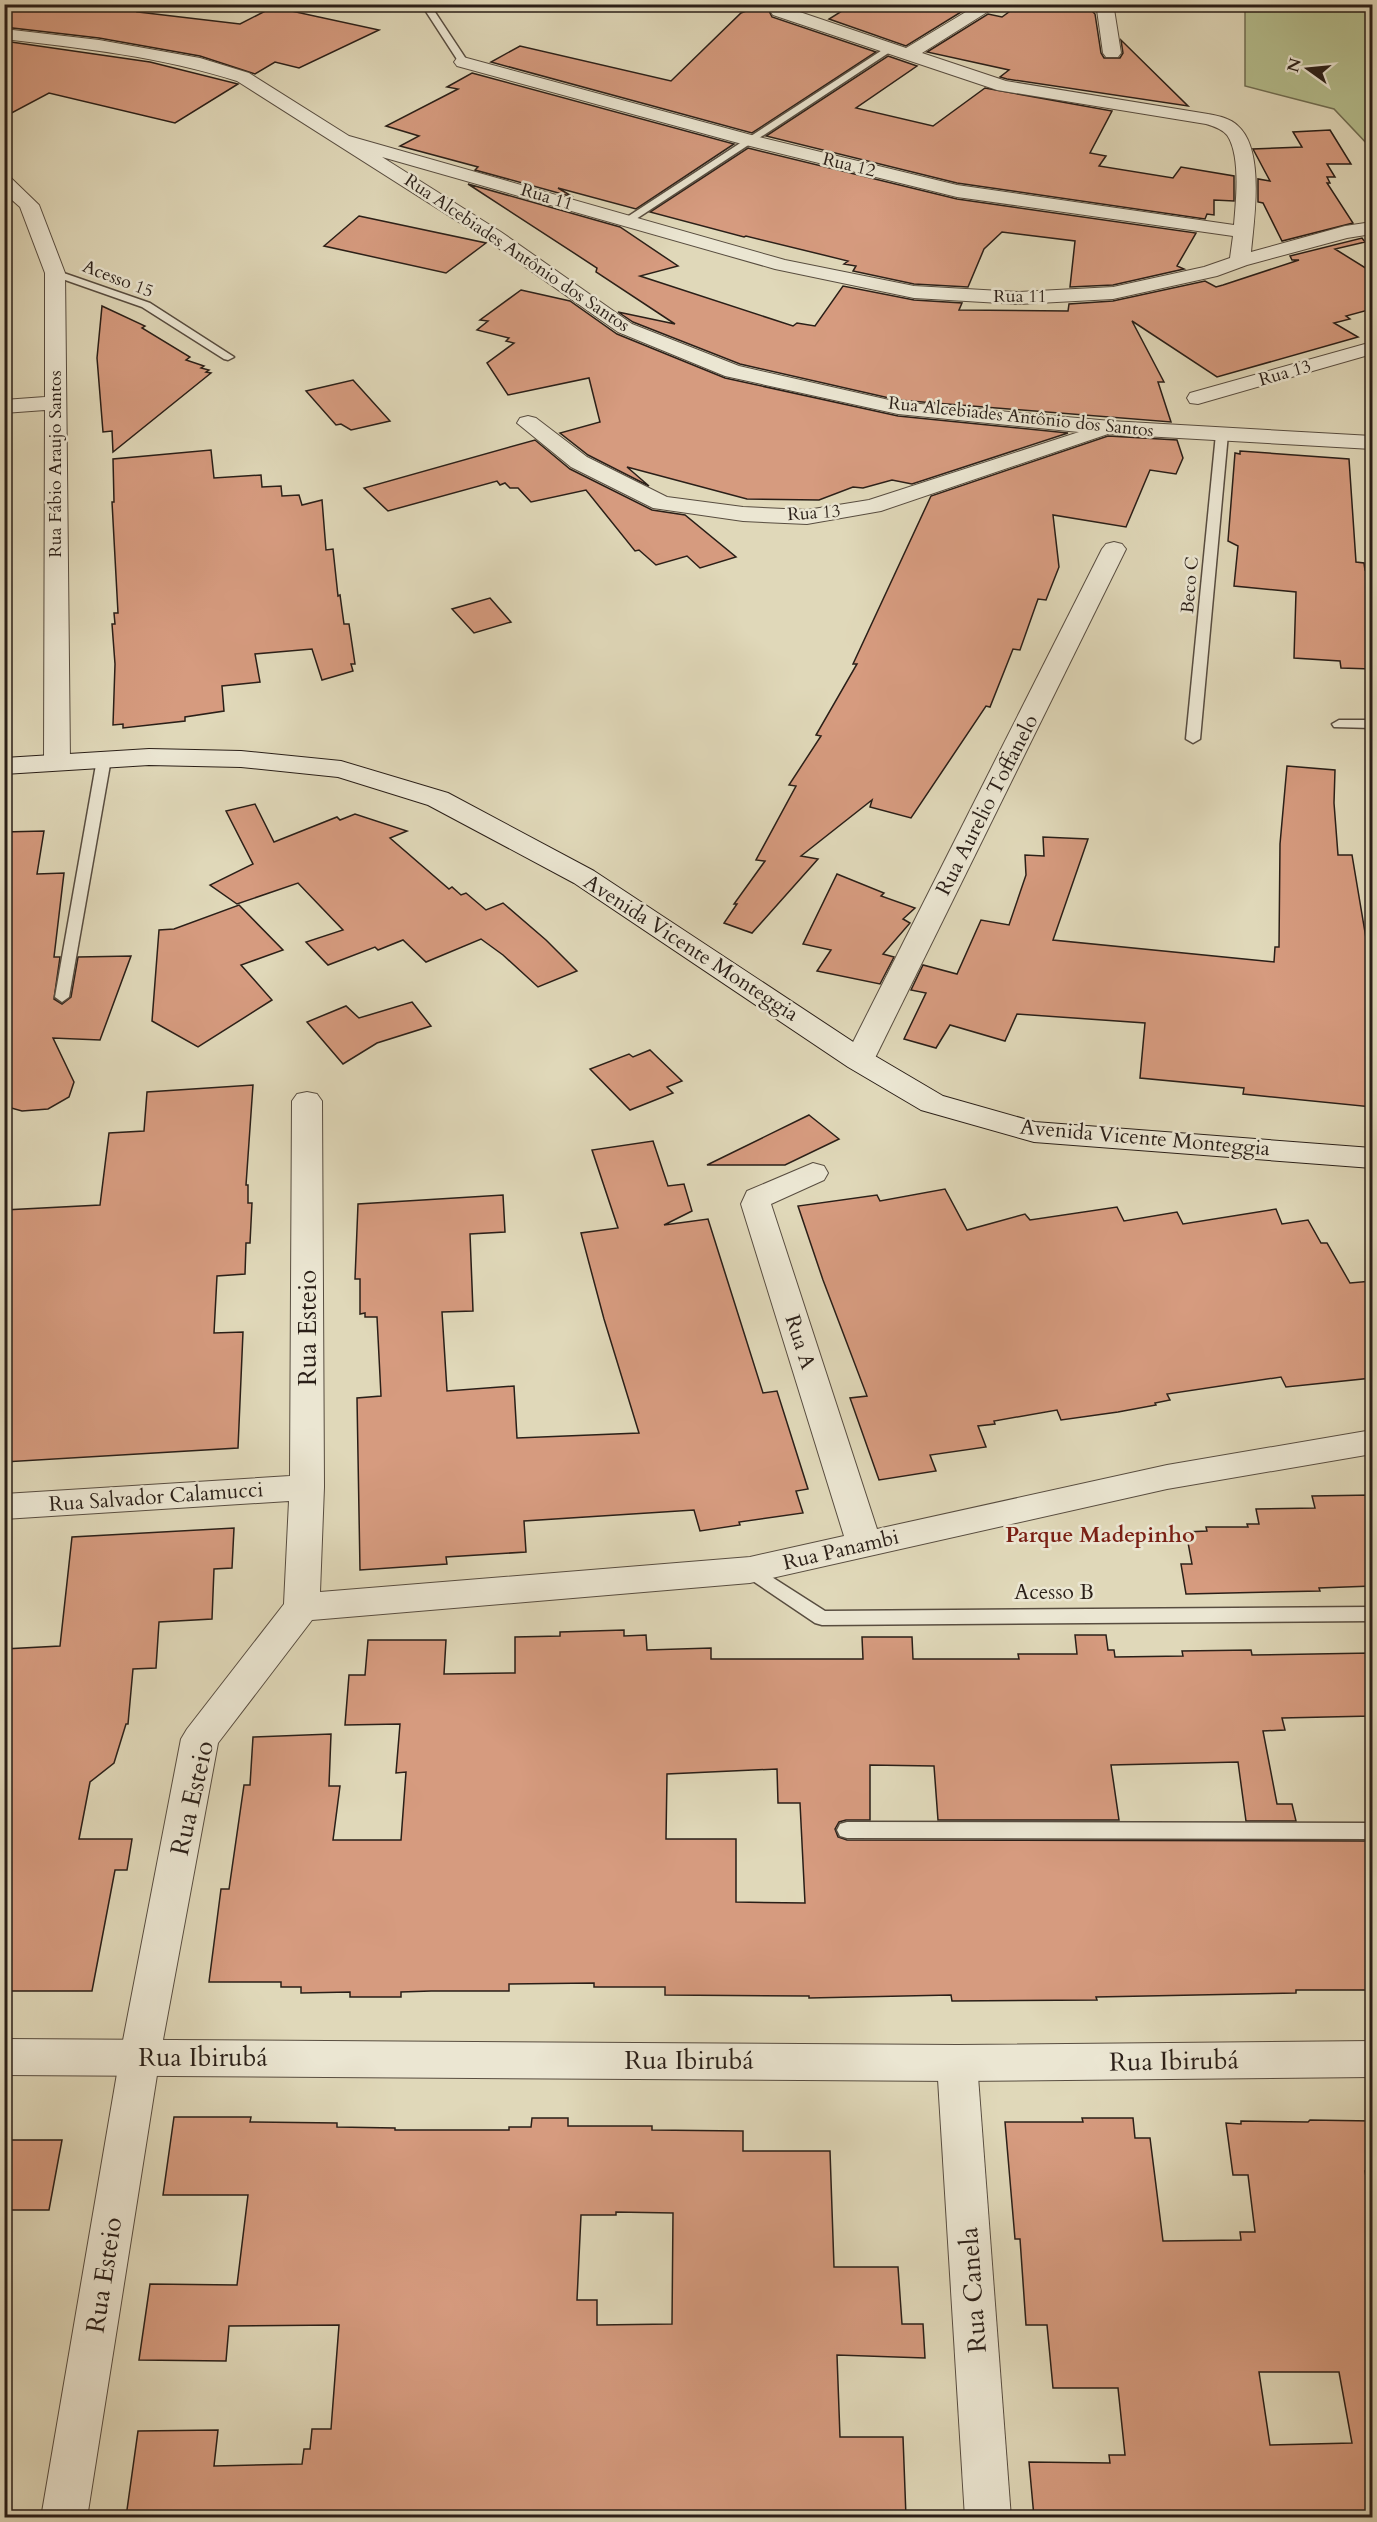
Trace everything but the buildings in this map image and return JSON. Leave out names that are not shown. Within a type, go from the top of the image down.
[{"type":"main road","name":"Avenida Vicente Monteggia","points":[[4,766],[104,759],[241,759],[341,770],[438,799],[584,877],[859,1060],[932,1103],[1034,1132],[1372,1158]]},
{"type":"main road","name":"Rua Ibirubá","points":[[4,2057],[140,2056],[957,2063],[1372,2059]]},
{"type":"street","points":[[899,51],[992,4]]},
{"type":"street","points":[[1101,4],[1105,9],[1112,53]]},
{"type":"street","points":[[779,11],[1003,86],[1208,119],[1226,125],[1236,134],[1245,163],[1240,261],[1364,228],[1372,228]]},
{"type":"street","name":"Rua Alcebiades Antônio dos Santos","points":[[4,34],[99,45],[194,62],[243,77],[494,236],[625,328],[733,371],[898,408],[1111,428],[1372,443]]},
{"type":"street","name":"Rua 12","points":[[463,62],[749,140],[957,191],[1243,232]]},
{"type":"street","name":"Rua 11","points":[[347,141],[782,265],[914,292],[1019,298],[1113,293],[1210,272],[1240,261]]},
{"type":"street","name":"Rua Fábio Araujo Santos","points":[[4,182],[29,206],[55,273],[57,761]]},
{"type":"street","name":"Rua 13","points":[[1198,398],[1372,348]]},
{"type":"street","points":[[4,407],[54,403]]},
{"type":"street","name":"Rua 13","points":[[528,423],[579,462],[661,503],[742,514],[807,517],[873,506],[1111,428]]},
{"type":"street","name":"Rua Aurelio Toffanelo","points":[[859,1060],[1114,549]]},
{"type":"street","name":"Rua Esteio","points":[[64,2517],[140,2056],[200,1739],[302,1607],[308,1487],[307,1101]]},
{"type":"street","name":"Rua A","points":[[813,1173],[758,1198],[756,1204],[864,1544]]},
{"type":"street","name":"Rua Panambi","points":[[302,1607],[750,1570],[1167,1477],[1372,1442]]},
{"type":"street","name":"Rua Salvador Calamucci","points":[[4,1507],[308,1487]]},
{"type":"street","name":"Rua Canela","points":[[957,2063],[988,2517]]},
{"type":"lane","points":[[421,4],[428,8],[463,62]]},
{"type":"lane","points":[[626,221],[749,140],[899,51]]},
{"type":"lane","name":"Acesso 15","points":[[55,273],[146,305],[228,357]]},
{"type":"lane","name":"Beco C","points":[[1193,739],[1222,434]]},
{"type":"lane","points":[[1339,724],[1372,724]]},
{"type":"lane","points":[[62,997],[104,759]]},
{"type":"lane","name":"Acesso B","points":[[750,1570],[822,1618],[1372,1614]]},
{"type":"lane","points":[[847,1830],[1372,1831]]},
{"type":"green space","points":[[1245,5],[1372,5],[1372,149],[1334,109],[1245,86]]},
{"type":"district","name":"Parque Madepinho","points":[[1100,1535]]}]
